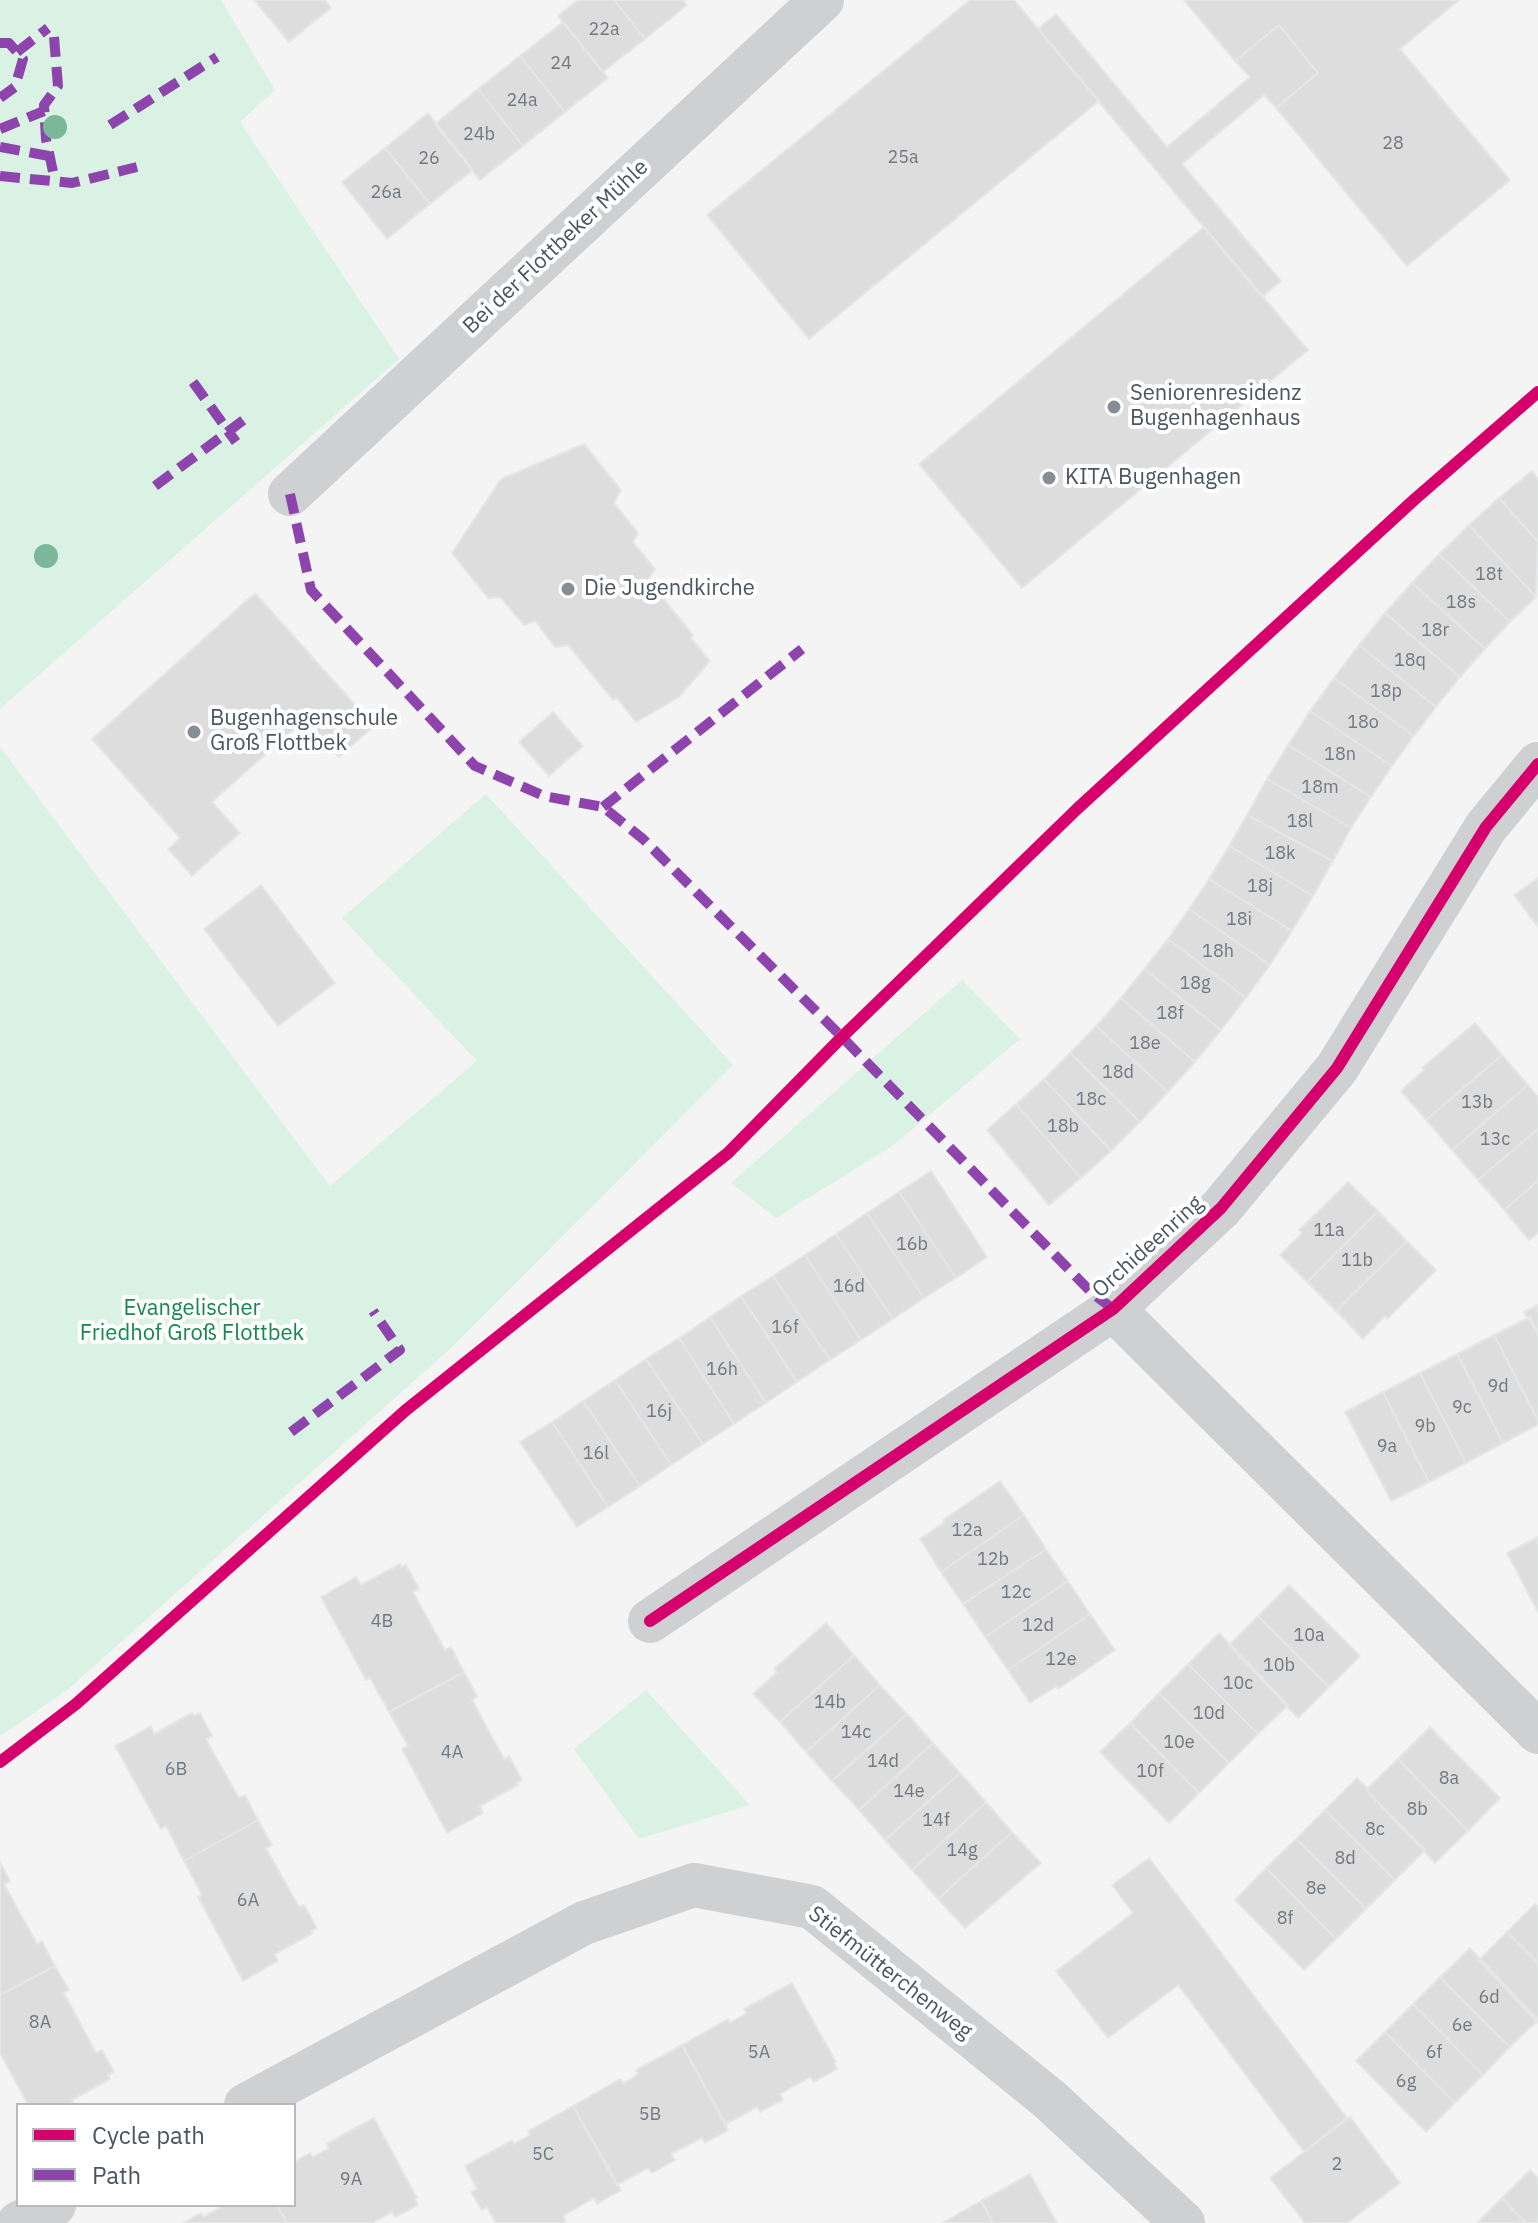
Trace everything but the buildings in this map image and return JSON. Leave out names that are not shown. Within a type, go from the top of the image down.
[{"type":"street","name":"Bei der Flottbeker Mühle","points":[[290,494],[822,0]]},
{"type":"street","name":"Orchideenring","points":[[650,1621],[1113,1309],[1221,1208],[1337,1068],[1486,827],[1538,764]]},
{"type":"street","name":"Orchideenring","points":[[1113,1309],[1538,1732]]},
{"type":"street","name":"Stiefmütterchenweg","points":[[250,2103],[584,1923],[694,1885],[812,1907],[1049,2099],[1183,2223]]},
{"type":"street","points":[[19,2223],[50,2207]]},
{"type":"green space","points":[[0,0],[221,0],[275,90],[240,122],[399,359],[0,709]]},
{"type":"green space","name":"Evangelischer Friedhof Groß Flottbek","points":[[0,747],[330,1186],[477,1061],[342,918],[486,794],[733,1065],[451,1348],[67,1690],[0,1736]]},
{"type":"green space","points":[[962,980],[1020,1039],[892,1146],[776,1218],[731,1183]]},
{"type":"green space","points":[[646,1690],[750,1805],[639,1839],[574,1749]]},
{"type":"marked path","points":[[17,52],[48,28]]},
{"type":"marked path","points":[[54,37],[58,86],[44,105],[46,139],[55,181]]},
{"type":"marked path","points":[[0,43],[9,43],[23,59],[15,87],[0,98]]},
{"type":"marked path","points":[[110,125],[217,57]]},
{"type":"marked path","points":[[0,129],[44,111]]},
{"type":"marked path","points":[[0,147],[49,156]]},
{"type":"marked path","points":[[0,176],[72,183],[137,167]]},
{"type":"marked path","points":[[193,382],[236,442]]},
{"type":"marked path","points":[[155,486],[249,416]]},
{"type":"marked path","points":[[290,494],[311,590],[475,766],[544,796],[603,807],[643,839],[1092,1293],[1113,1309]]},
{"type":"marked path","points":[[603,807],[802,649]]},
{"type":"marked path","points":[[291,1432],[400,1350],[373,1311]]},
{"type":"cycle path","points":[[0,1762],[76,1704],[406,1410],[728,1153],[842,1037],[1077,809],[1415,499],[1538,392]]},
{"type":"cycle path","points":[[650,1621],[1113,1309],[1221,1208],[1337,1068],[1486,827],[1538,764]]},
{"type":"place","name":"Seniorenresidenz Bugenhagenhaus","points":[[1114,407]]},
{"type":"place","name":"KITA Bugenhagen","points":[[1049,478]]},
{"type":"place","name":"Die Jugendkirche","points":[[568,589]]},
{"type":"place","name":"Bugenhagenschule Groß Flottbek","points":[[194,732]]}]
